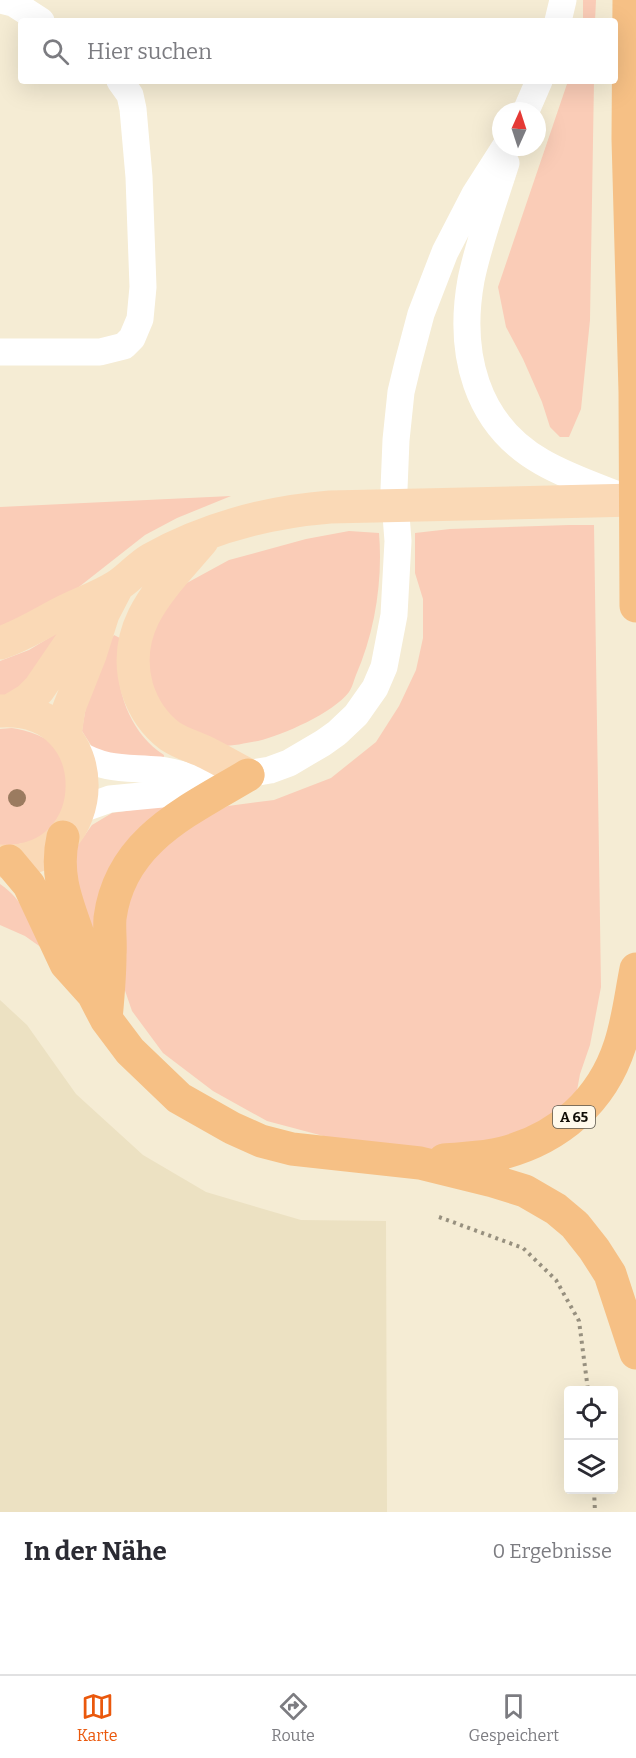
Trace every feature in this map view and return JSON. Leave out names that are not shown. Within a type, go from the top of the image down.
[{"type":"highway","points":[[629,0],[628,139],[636,606]]},
{"type":"highway","points":[[100,1007],[110,955],[110,920],[113,901],[128,866],[141,848],[159,830],[248,775]]},
{"type":"highway","points":[[71,824],[59,858],[61,880],[100,1007]]},
{"type":"highway","name":"A 65","points":[[4,861],[29,885],[66,964],[100,1007],[130,1051],[171,1090],[189,1104],[261,1141],[292,1149],[420,1163],[525,1191],[556,1209],[575,1225],[594,1249],[610,1274],[636,1353]]},
{"type":"highway","name":"A 65","points":[[420,1163],[503,1153],[545,1138],[568,1123],[597,1091],[620,1046],[636,969]]},
{"type":"main road","points":[[5,710],[29,699],[39,689],[69,645],[149,560],[209,533],[241,523],[306,509],[428,505],[579,490],[633,500]]},
{"type":"main road","points":[[209,533],[148,606],[135,642],[134,674],[141,700],[150,716],[170,735],[185,745],[206,753],[248,775]]},
{"type":"main road","points":[[0,643],[22,635],[63,612],[110,600]]},
{"type":"main road","points":[[4,861],[24,860],[39,855],[71,824],[83,783],[82,771],[71,744],[69,708],[110,600]]},
{"type":"main road","points":[[5,710],[41,718],[71,744]]},
{"type":"street","points":[[0,0],[13,3],[36,18]]},
{"type":"street","points":[[559,18],[563,0]]},
{"type":"street","points":[[0,352],[113,350],[124,346],[132,338],[140,319],[143,255],[134,120],[130,95],[122,84]]},
{"type":"street","points":[[530,102],[538,84]]},
{"type":"street","points":[[71,824],[110,799],[162,794],[205,781],[248,775],[289,763],[337,733],[364,704],[375,688],[384,667],[394,615],[398,541],[394,489],[401,392],[421,314],[445,252],[475,194],[499,156]]},
{"type":"street","points":[[507,156],[471,279],[467,323],[472,374],[484,404],[503,430],[520,447],[579,490]]},
{"type":"street","points":[[71,744],[92,762],[111,767],[161,770],[205,781]]},
{"type":"path","points":[[439,1217],[523,1248],[556,1280],[579,1321],[587,1386]]},
{"type":"path","points":[[594,1494],[596,1512]]},
{"type":"shaded area","points":[[583,0],[596,0],[595,18],[583,18]]},
{"type":"shaded area","points":[[567,84],[594,84],[590,320],[581,409],[569,437],[560,437],[550,427],[542,402],[506,327],[498,287],[543,156],[546,156],[546,146]]},
{"type":"shaded area","points":[[231,496],[177,518],[145,535],[75,590],[0,629],[0,507]]},
{"type":"shaded area","points":[[594,525],[601,987],[590,1045],[580,1074],[576,1096],[518,1139],[429,1153],[331,1138],[267,1121],[213,1091],[163,1053],[132,1011],[120,976],[119,936],[132,877],[191,824],[228,806],[274,800],[331,778],[376,742],[399,706],[416,670],[423,638],[423,599],[415,573],[415,533],[450,529]]},
{"type":"shaded area","points":[[349,531],[379,533],[380,569],[373,624],[351,688],[342,700],[320,715],[281,734],[236,745],[213,746],[194,737],[149,695],[145,637],[185,584],[229,560],[306,539]]},
{"type":"shaded area","points":[[62,630],[36,679],[0,699],[0,661],[29,650]]},
{"type":"shaded area","points":[[114,635],[120,638],[118,671],[125,703],[140,732],[164,755],[163,762],[96,753],[82,731],[92,682]]},
{"type":"shaded area","points":[[12,728],[38,735],[55,746],[62,762],[71,798],[43,840],[0,847],[0,729]]},
{"type":"shaded area","points":[[167,805],[90,944],[69,878],[77,846],[92,825],[112,813]]},
{"type":"shaded area","points":[[0,884],[21,904],[42,948],[25,936],[0,925]]},
{"type":"shaded area","points":[[0,1000],[27,1025],[76,1094],[143,1155],[206,1192],[301,1220],[386,1221],[387,1512],[0,1512]]}]
